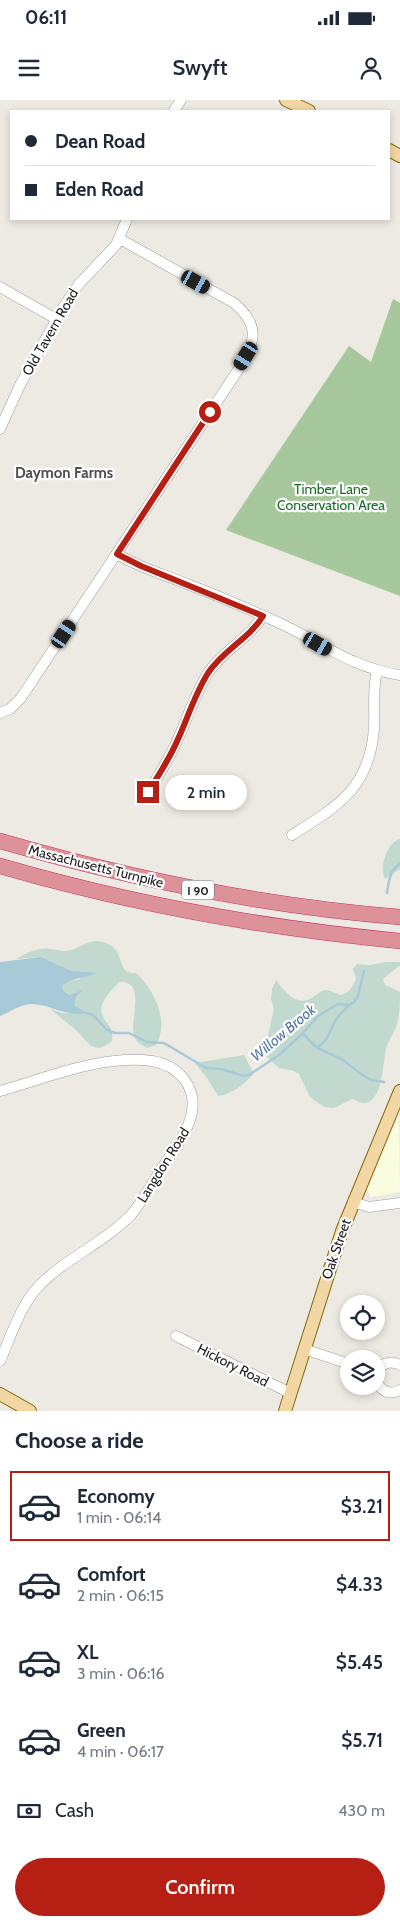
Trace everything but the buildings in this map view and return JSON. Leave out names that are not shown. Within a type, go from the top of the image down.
[{"type":"highway","name":"Massachusetts Turnpike","points":[[0,841],[91,866],[196,890],[295,906],[400,917]]},
{"type":"highway","name":"Massachusetts Turnpike","points":[[0,866],[98,892],[196,914],[296,930],[400,941]]},
{"type":"main road","points":[[286,100],[307,110]]},
{"type":"main road","name":"Oak Street","points":[[285,1411],[328,1272],[353,1202],[400,1091]]},
{"type":"main road","points":[[0,1394],[30,1411]]},
{"type":"street","name":"Old Tavern Road","points":[[0,429],[20,385],[56,319],[79,284],[111,252],[120,239],[128,220]]},
{"type":"street","points":[[0,713],[10,709],[21,698],[240,367],[253,341],[250,322],[234,303],[120,239]]},
{"type":"street","points":[[0,287],[56,319]]},
{"type":"street","points":[[117,554],[141,566],[290,628],[346,659],[377,671],[400,676]]},
{"type":"street","points":[[148,792],[171,754],[207,674],[227,651],[255,627],[263,616]]},
{"type":"street","points":[[292,835],[337,804],[364,773],[373,735],[373,693],[377,671]]},
{"type":"street","name":"Langdon Road","points":[[0,1091],[99,1063],[128,1060],[151,1061],[172,1068],[180,1074],[189,1087],[193,1104],[190,1121],[181,1140],[132,1214],[37,1287],[0,1361]]},
{"type":"street","points":[[353,1202],[369,1207],[400,1203]]},
{"type":"street","name":"Hickory Road","points":[[176,1336],[290,1393]]},
{"type":"street","points":[[304,1349],[340,1361]]},
{"type":"street","points":[[385,1364],[392,1362],[400,1365]]},
{"type":"street","points":[[385,1391],[396,1392],[400,1390]]},
{"type":"shaded area","points":[[400,839],[400,869],[385,879],[383,868],[385,856],[391,845]]},
{"type":"shaded area","points":[[96,941],[107,943],[114,948],[125,969],[136,973],[154,996],[161,1016],[160,1036],[156,1045],[147,1048],[138,1043],[135,1038],[133,1023],[135,995],[133,988],[128,983],[119,982],[103,1002],[101,1011],[111,1030],[112,1041],[100,1048],[95,1047],[91,1046],[76,1030],[50,1009],[62,1013],[86,1013],[74,1005],[74,1000],[82,991],[69,995],[61,986],[65,982],[80,979],[83,973],[72,971],[41,957],[16,959],[37,950],[66,951]]},
{"type":"shaded area","points":[[400,962],[400,965],[383,979],[385,985],[400,992],[400,1010],[396,1027],[386,1049],[381,1081],[375,1097],[370,1101],[362,1103],[352,1099],[334,1108],[324,1107],[310,1097],[299,1074],[279,1068],[266,1056],[266,1044],[274,1009],[271,999],[272,989],[276,980],[291,996],[301,1001],[312,998],[324,990],[341,995],[349,991],[354,984],[356,978],[353,969],[357,964],[370,965]]},
{"type":"shaded area","points":[[244,1055],[253,1075],[233,1091],[218,1096],[195,1063]]},
{"type":"shaded area","points":[[399,1115],[400,1192],[371,1197],[367,1189]]},
{"type":"green space","name":"Timber Lane Conservation Area","points":[[393,299],[400,303],[400,596],[226,530],[349,346],[371,362]]},
{"type":"water","points":[[41,957],[72,971],[97,973],[69,981],[62,986],[63,990],[69,995],[83,990],[76,997],[74,1005],[87,1013],[70,1013],[32,1004],[22,1006],[0,1016],[0,962]]},
{"type":"waterway","name":"Willow Brook","points":[[387,893],[392,873],[400,864]]},
{"type":"waterway","name":"Willow Brook","points":[[87,1013],[93,1015],[107,1030],[115,1033],[129,1033],[147,1042],[164,1043],[206,1068],[221,1069],[244,1076],[249,1075],[279,1055],[318,1016],[338,1004],[349,1005],[354,1002],[358,996],[364,971]]},
{"type":"waterway","points":[[317,1047],[326,1039],[335,1021],[349,1005]]},
{"type":"waterway","points":[[303,1034],[316,1047],[343,1060],[371,1080],[384,1082]]},
{"type":"district","name":"Daymon Farms","points":[[64,473]]},
{"type":"route","points":[[148,792],[171,754],[197,692],[207,674],[227,651],[255,627],[263,616],[141,566],[117,554],[210,412]]}]
